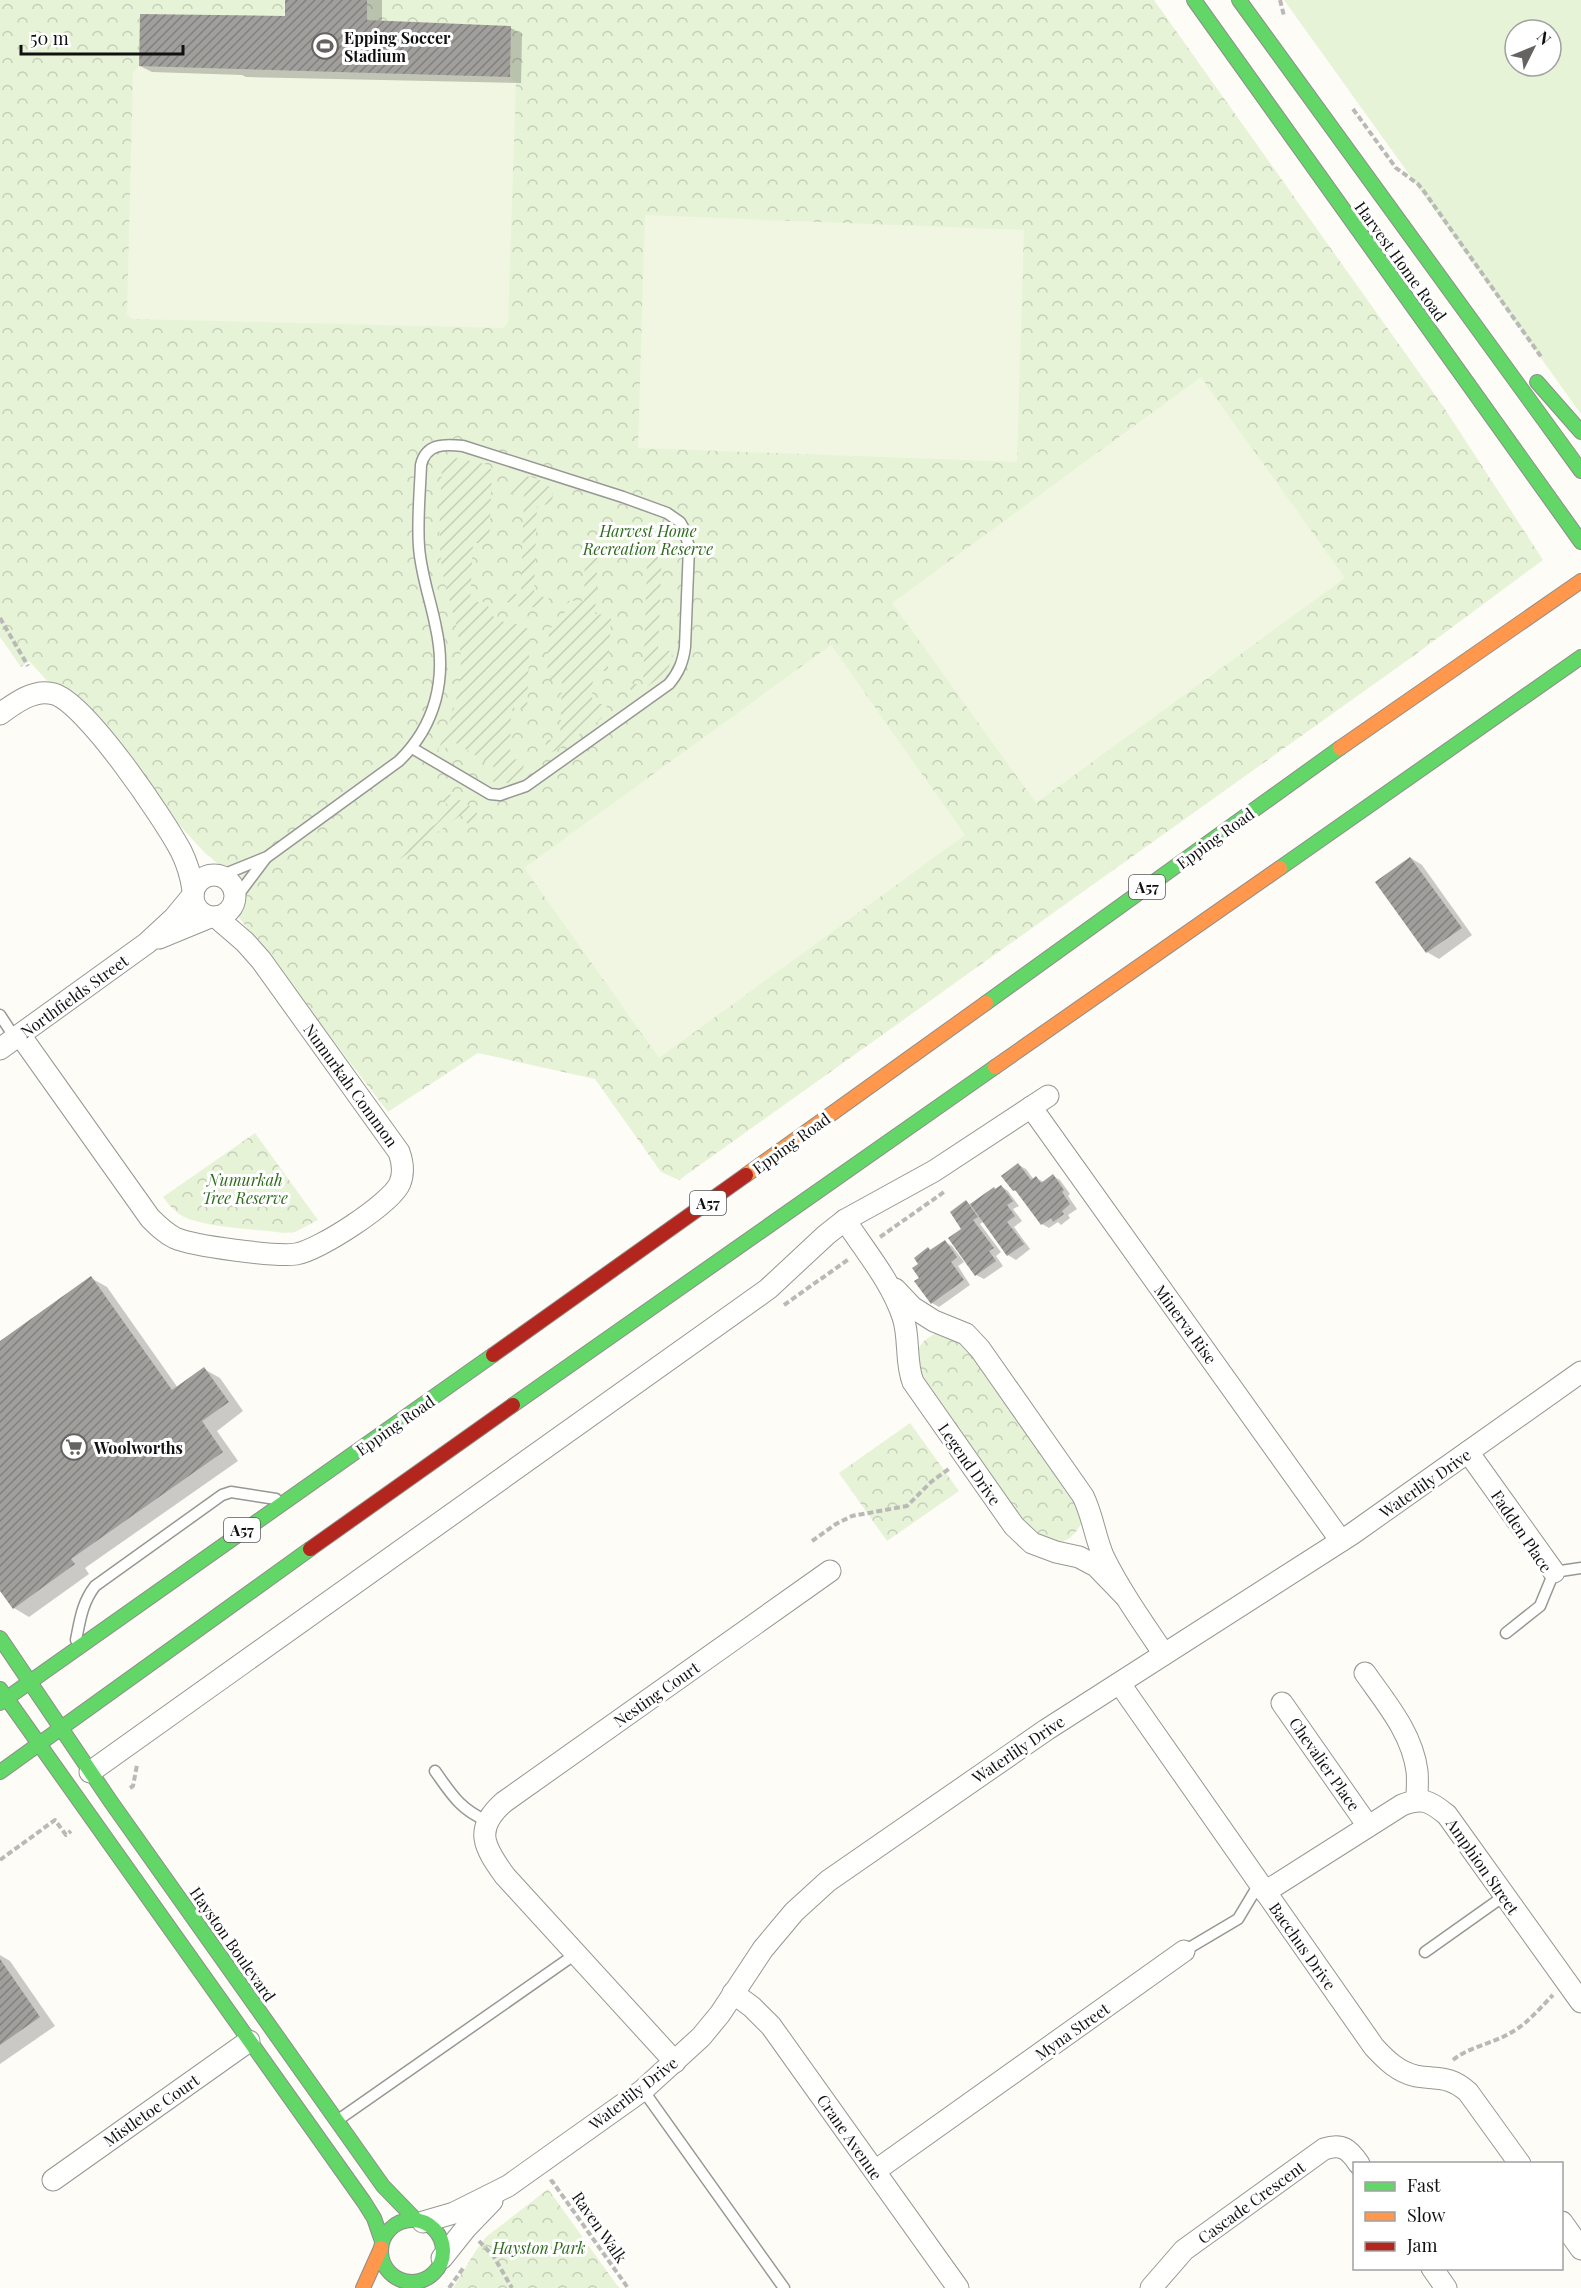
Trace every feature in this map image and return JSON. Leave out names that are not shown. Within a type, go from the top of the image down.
[{"type":"main road","name":"Harvest Home Road","points":[[1194,0],[1581,542]]},
{"type":"main road","name":"Harvest Home Road","points":[[1239,0],[1581,471]]},
{"type":"main road","points":[[1425,257],[1581,432]]},
{"type":"main road","name":"Epping Road","points":[[2,1697],[31,1681],[286,1500],[423,1407],[1301,775],[1581,581]]},
{"type":"main road","points":[[0,1772],[457,1445],[1581,657]]},
{"type":"main road","points":[[1553,678],[1581,676]]},
{"type":"main road","name":"Hayston Boulevard","points":[[0,1638],[62,1727],[90,1772],[383,2186],[420,2221]]},
{"type":"main road","points":[[2,1697],[364,2202],[374,2218],[381,2245],[384,2266],[402,2285],[425,2280],[433,2274],[442,2258],[441,2240],[437,2233],[420,2221],[405,2220],[395,2225],[387,2232],[381,2245],[363,2288]]},
{"type":"main road","points":[[69,1788],[90,1772]]},
{"type":"main road","points":[[249,2041],[270,2025]]},
{"type":"street","points":[[0,714],[33,695],[51,693],[67,700],[88,720],[168,829],[191,855],[232,884],[224,910],[204,915],[195,906],[191,874],[168,829]]},
{"type":"street","points":[[193,892],[201,879],[217,875]]},
{"type":"street","name":"Northfields Street","points":[[12,1040],[147,943],[174,918],[193,892]]},
{"type":"street","name":"Northfields Street","points":[[147,943],[224,910]]},
{"type":"street","name":"Numurkah Common","points":[[12,1040],[150,1218],[167,1234],[195,1244],[286,1255],[314,1250],[390,1196],[400,1183],[402,1161],[393,1141],[261,960],[245,942],[224,910]]},
{"type":"street","name":"Minerva Rise","points":[[845,1220],[934,1171],[1040,1102],[1341,1541]]},
{"type":"street","points":[[90,1772],[768,1289],[845,1220]]},
{"type":"street","name":"Legend Drive","points":[[845,1220],[884,1277],[903,1315],[908,1336],[909,1373],[913,1382],[1014,1526],[1032,1543],[1079,1557],[1096,1566],[1124,1595]]},
{"type":"street","name":"Legend Drive","points":[[884,1277],[912,1307],[934,1321],[966,1334],[980,1349],[1083,1496],[1090,1510],[1105,1558],[1124,1595],[1164,1654]]},
{"type":"street","points":[[909,1356],[918,1339],[930,1330],[952,1327]]},
{"type":"street","name":"Waterlily Drive","points":[[420,2221],[454,2213],[508,2186],[643,2090],[701,2037],[720,2014],[763,1950],[794,1912],[828,1881],[1046,1730],[1341,1541],[1581,1372]]},
{"type":"street","name":"Fadden Place","points":[[1468,1452],[1554,1572]]},
{"type":"street","points":[[1056,1552],[1075,1545],[1085,1536],[1093,1523]]},
{"type":"street","name":"Nesting Court","points":[[487,1821],[504,1802],[830,1571]]},
{"type":"street","points":[[1262,1888],[1402,1804],[1417,1800],[1417,1772],[1404,1730],[1365,1673]]},
{"type":"street","name":"Bacchus Drive","points":[[1120,1684],[1384,2059],[1406,2072],[1448,2079],[1459,2084],[1468,2092],[1519,2162]]},
{"type":"street","name":"Chevalier Place","points":[[1282,1703],[1368,1826]]},
{"type":"street","name":"Amphion Street","points":[[1417,1800],[1433,1803],[1447,1815],[1581,2002]]},
{"type":"street","points":[[487,1821],[485,1842],[491,1857],[675,2062]]},
{"type":"street","name":"Myna Street","points":[[875,2171],[1185,1951]]},
{"type":"street","name":"Crane Avenue","points":[[733,1993],[752,2007],[771,2026],[958,2288]]},
{"type":"street","name":"Mistletoe Court","points":[[53,2180],[249,2041]]},
{"type":"street","name":"Cascade Crescent","points":[[1151,2288],[1184,2250],[1324,2149],[1335,2145],[1345,2148],[1358,2162]]},
{"type":"street","name":"Waterlily Drive","points":[[442,2258],[466,2228],[508,2186]]},
{"type":"street","points":[[1563,2223],[1581,2249]]},
{"type":"street","points":[[1433,2270],[1446,2288]]},
{"type":"lane","points":[[224,910],[267,857],[399,761],[412,748],[431,717],[441,675],[436,628],[419,546],[421,465],[422,459],[431,449],[438,445],[463,446],[623,497],[667,513],[680,522],[689,547],[685,647],[683,661],[669,684],[526,786],[512,793],[490,794],[412,748]]},
{"type":"lane","points":[[217,875],[267,857]]},
{"type":"lane","points":[[0,1015],[12,1040]]},
{"type":"lane","points":[[75,1649],[81,1610],[95,1586],[222,1495],[231,1492],[286,1500]]},
{"type":"lane","points":[[1554,1572],[1581,1568]]},
{"type":"lane","name":"Fadden Place","points":[[1506,1633],[1540,1606],[1554,1572]]},
{"type":"lane","points":[[435,1771],[459,1804],[471,1814],[487,1821]]},
{"type":"lane","name":"Myna Street","points":[[1185,1951],[1204,1937],[1238,1919],[1262,1888]]},
{"type":"lane","points":[[1425,1952],[1504,1896]]},
{"type":"lane","points":[[337,2121],[577,1953]]},
{"type":"lane","points":[[643,2090],[784,2288]]},
{"type":"path","points":[[1280,0],[1285,18]]},
{"type":"path","points":[[1348,102],[1396,168],[1423,190],[1547,365]]},
{"type":"path","points":[[0,618],[28,666]]},
{"type":"path","points":[[812,1541],[852,1516],[907,1506],[931,1482],[965,1458]]},
{"type":"path","points":[[1433,2077],[1463,2053],[1511,2032],[1532,2016],[1558,1990]]},
{"type":"path","name":"Raven Walk","points":[[542,2187],[552,2181],[628,2288]]},
{"type":"path","points":[[485,2236],[480,2243],[494,2257],[512,2288]]},
{"type":"green space","name":"Harvest Home Recreation Reserve","points":[[0,0],[1154,0],[1445,409],[1543,560],[1412,657],[679,1180],[661,1172],[595,1079],[478,1053],[388,1112],[234,911],[239,894],[217,863],[204,852],[29,661],[21,667],[0,637]]},
{"type":"green space","points":[[285,0],[367,0],[367,20],[511,26],[510,77],[516,83],[508,323],[503,328],[132,319],[127,314],[133,72],[139,66],[140,14],[284,16]]},
{"type":"green space","points":[[1284,0],[1581,0],[1581,414]]},
{"type":"green space","points":[[645,215],[1024,230],[1017,462],[638,448]]},
{"type":"green space","points":[[1201,377],[1345,578],[1036,803],[892,603]]},
{"type":"green space","points":[[451,457],[485,464],[492,470],[489,543],[473,543],[470,602],[486,602],[497,619],[523,626],[530,632],[527,709],[511,708],[510,759],[525,760],[518,778],[508,783],[489,780],[488,775],[494,767],[451,740],[442,753],[438,750],[455,706],[461,662],[460,646],[443,575],[440,542],[442,465]]},
{"type":"green space","points":[[516,475],[544,482],[552,491],[553,498],[550,505],[537,504],[534,595],[549,598],[545,608],[512,606],[506,601],[506,594],[521,594],[524,495],[509,494],[509,484]]},
{"type":"green space","points":[[634,523],[659,530],[669,550],[662,550],[658,650],[671,651],[672,658],[667,670],[661,676],[637,692],[628,687],[630,684],[643,684],[648,533],[633,530]]},
{"type":"green space","points":[[585,547],[598,548],[595,614],[611,617],[607,671],[593,670],[592,704],[607,706],[601,719],[552,752],[546,747],[545,740],[560,739],[562,680],[550,680],[547,677],[549,630],[565,612],[568,601],[584,601]]},
{"type":"green space","points":[[831,645],[965,835],[659,1058],[524,868]]},
{"type":"green space","points":[[444,791],[475,809],[478,816],[470,827],[461,815],[393,864],[389,858],[437,823],[451,807],[439,798]]},
{"type":"green space","name":"Numurkah Tree Reserve","points":[[255,1133],[318,1220],[295,1232],[283,1233],[219,1226],[184,1217],[163,1197]]},
{"type":"green space","points":[[936,1333],[947,1333],[959,1338],[1073,1494],[1081,1511],[1081,1524],[1069,1539],[1055,1542],[1048,1540],[1026,1526],[923,1383],[917,1354],[922,1343]]},
{"type":"green space","points":[[910,1423],[959,1491],[887,1541],[839,1473]]},
{"type":"green space","name":"Hayston Park","points":[[548,2189],[619,2288],[453,2288],[486,2237]]},
{"type":"building","name":"Epping Soccer Stadium","points":[[285,0],[367,0],[367,20],[511,26],[510,77],[139,66],[140,14],[285,16]]},
{"type":"building","points":[[1410,857],[1462,928],[1426,953],[1375,882]]},
{"type":"building","points":[[1018,1163],[1031,1180],[1036,1176],[1041,1183],[1053,1174],[1070,1204],[1062,1211],[1064,1214],[1053,1222],[1051,1218],[1041,1225],[1015,1190],[1013,1191],[1001,1176]]},
{"type":"building","points":[[1001,1185],[1013,1201],[1007,1205],[1015,1216],[1007,1222],[1024,1244],[1007,1256],[970,1204],[994,1187],[995,1189]]},
{"type":"building","points":[[966,1200],[978,1217],[973,1220],[994,1248],[989,1251],[996,1261],[975,1276],[948,1238],[961,1229],[950,1212]]},
{"type":"building","points":[[945,1240],[957,1257],[951,1262],[964,1280],[931,1304],[914,1281],[919,1278],[912,1268],[918,1264],[914,1258],[928,1247],[930,1250]]},
{"type":"building","points":[[91,1276],[172,1390],[204,1367],[229,1402],[202,1421],[223,1452],[71,1559],[75,1564],[13,1609],[0,1591],[0,1341]]},
{"type":"building","points":[[0,1959],[40,2017],[0,2045]]},
{"type":"traffic: fast","points":[[1194,0],[1581,542]]},
{"type":"traffic: fast","points":[[1239,0],[1581,471]]},
{"type":"traffic: fast","points":[[1537,382],[1581,432]]},
{"type":"traffic: fast","points":[[1280,868],[1581,657]]},
{"type":"traffic: fast","points":[[986,1003],[1340,748]]},
{"type":"traffic: fast","points":[[513,1405],[995,1067]]},
{"type":"traffic: fast","points":[[0,1703],[493,1355]]},
{"type":"traffic: fast","points":[[0,1772],[310,1549]]},
{"type":"traffic: fast","points":[[0,1638],[111,1802],[383,2186],[416,2220]]},
{"type":"traffic: fast","points":[[0,1689],[364,2202],[374,2218],[382,2241]]},
{"type":"traffic: fast","points":[[406,2220],[418,2220],[434,2229],[441,2239],[443,2251],[441,2263],[434,2273],[418,2282],[406,2282],[395,2277],[386,2268],[381,2257],[381,2245],[386,2234],[395,2225],[406,2220]]},
{"type":"traffic: slow","points":[[1340,748],[1581,581]]},
{"type":"traffic: slow","points":[[995,1067],[1280,868]]},
{"type":"traffic: slow","points":[[746,1175],[986,1003]]},
{"type":"traffic: slow","points":[[363,2288],[381,2248]]},
{"type":"traffic: jam","points":[[493,1355],[746,1175]]},
{"type":"traffic: jam","points":[[310,1549],[513,1405]]},
{"type":"place","name":"Epping Soccer Stadium","points":[[325,46]]},
{"type":"place","name":"Woolworths","points":[[74,1447]]}]
